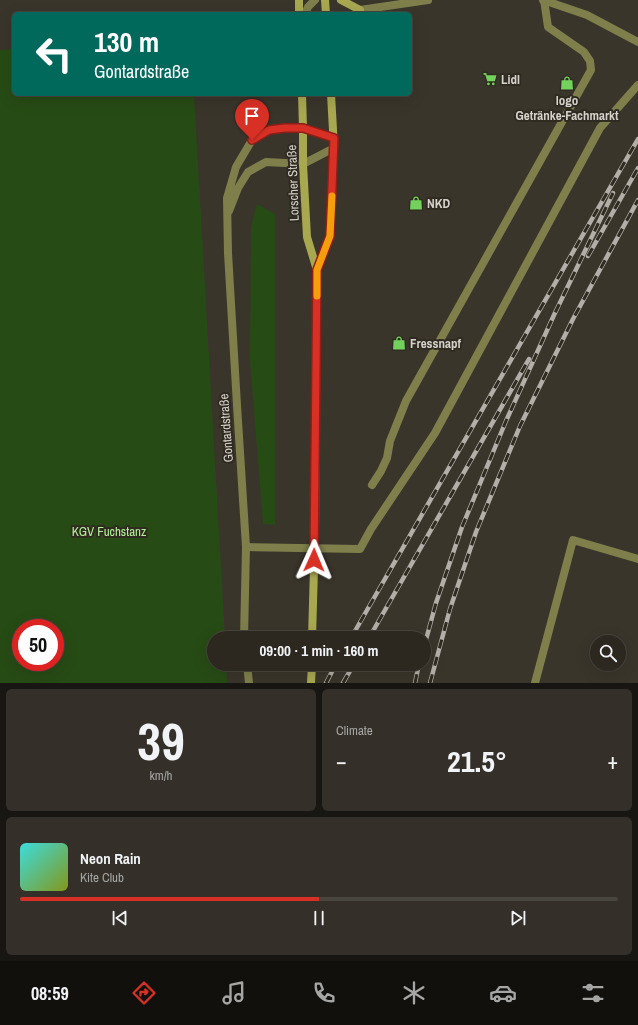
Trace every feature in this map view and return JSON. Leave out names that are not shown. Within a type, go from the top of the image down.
[{"type":"main road","points":[[299,0],[299,12]]},
{"type":"main road","points":[[325,0],[326,12]]},
{"type":"main road","points":[[342,0],[359,12]]},
{"type":"main road","name":"Lorscher Straße","points":[[302,96],[303,164],[307,237],[317,270],[315,533],[312,631]]},
{"type":"main road","name":"Lorscher Straße","points":[[317,270],[330,236],[334,148],[331,96]]},
{"type":"main road","points":[[311,683],[312,671]]},
{"type":"street","points":[[306,12],[314,0]]},
{"type":"street","points":[[359,12],[428,0]]},
{"type":"street","points":[[536,0],[544,0],[587,15],[638,42]]},
{"type":"street","points":[[372,485],[387,458],[390,441],[406,401],[591,70],[590,61],[584,52],[548,27],[544,0]]},
{"type":"street","points":[[246,546],[360,549],[371,529],[435,433],[600,128],[638,85]]},
{"type":"street","name":"Gontardstraße","points":[[244,631],[246,546],[234,363],[228,253],[227,198],[236,167],[252,140],[269,130],[303,128],[334,138]]},
{"type":"street","points":[[303,164],[334,148]]},
{"type":"street","name":"Gontardstraße","points":[[228,216],[238,188],[248,172],[266,162],[303,164]]},
{"type":"street","points":[[535,683],[573,540],[638,559]]},
{"type":"street","points":[[247,671],[248,683]]},
{"type":"green space","name":"KGV Fuchstanz","points":[[12,49],[12,96],[194,96],[225,631],[207,631],[207,671],[226,671],[227,683],[0,683],[0,50]]},
{"type":"green space","points":[[257,204],[275,214],[275,525],[263,524],[250,360],[251,227]]},
{"type":"railway","points":[[355,631],[638,139]]},
{"type":"railway","points":[[588,256],[638,168]]},
{"type":"railway","points":[[428,631],[436,603],[462,527],[506,421],[554,315],[613,193]]},
{"type":"railway","points":[[430,683],[450,609],[476,532],[520,426],[573,319],[638,200]]},
{"type":"railway","points":[[373,631],[529,359]]},
{"type":"railway","points":[[326,683],[332,671]]},
{"type":"railway","points":[[343,683],[350,671]]},
{"type":"railway","points":[[415,683],[418,671]]},
{"type":"slow traffic","points":[[317,296],[317,270],[330,236],[332,196]]},
{"type":"place","name":"Lidl","points":[[490,79]]},
{"type":"place","name":"logo Getränke-Fachmarkt","points":[[567,83]]},
{"type":"place","name":"NKD","points":[[416,203]]},
{"type":"place","name":"Fressnapf","points":[[399,343]]},
{"type":"route","points":[[252,140],[269,130],[285,128],[303,128],[334,138],[330,236],[317,270],[314,560]]}]
